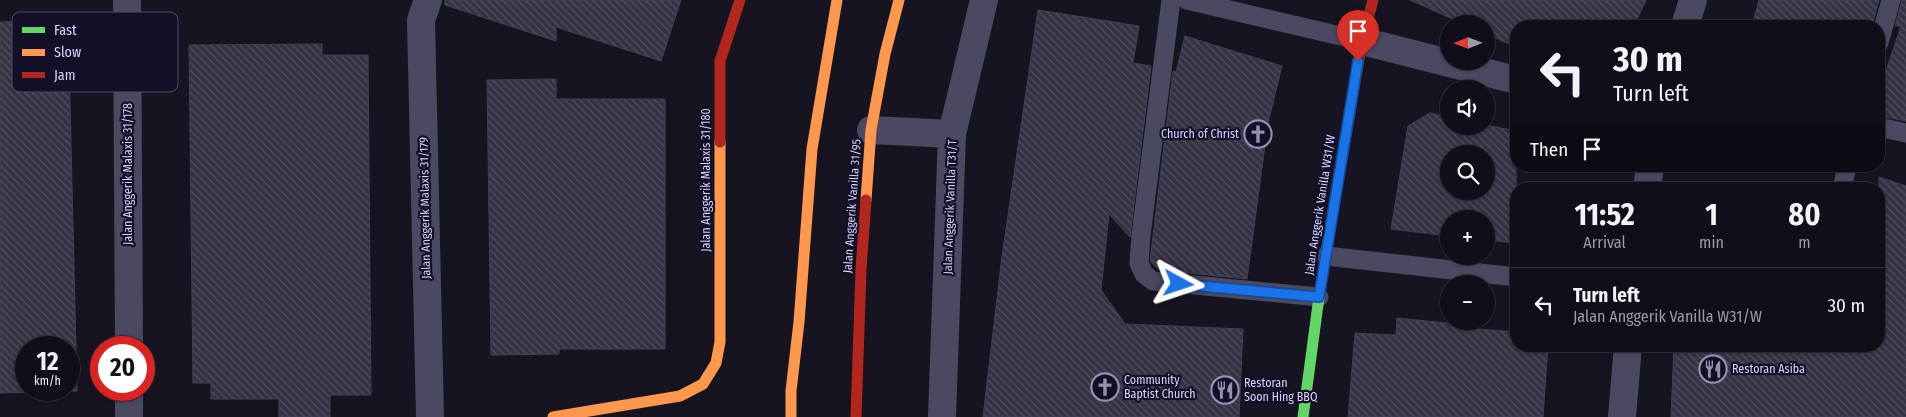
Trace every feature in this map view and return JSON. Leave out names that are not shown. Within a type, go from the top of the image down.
[{"type":"street","name":"Jalan Anggerik Malaxis 31/179","points":[[428,0],[421,20],[430,417]]},
{"type":"street","name":"Jalan Anggerik Malaxis 31/180","points":[[553,417],[680,396],[704,384],[716,363],[720,342],[720,61],[740,0]]},
{"type":"street","points":[[791,417],[791,391],[799,322],[812,149],[837,0]]},
{"type":"street","name":"Jalan Anggerik Vanilla 31/95","points":[[856,417],[861,270],[871,130],[885,54],[899,0]]},
{"type":"street","name":"Jalan Anggerik Vanilla T31/T","points":[[942,417],[952,134],[984,0]]},
{"type":"street","name":"Jalan Anggerik Vanilla W31/W","points":[[1303,417],[1319,297],[1362,41],[1373,0]]},
{"type":"street","points":[[1687,20],[1693,0]]},
{"type":"street","points":[[1362,41],[1510,78]]},
{"type":"street","name":"Jalan Anggerik Malaxis 31/178","points":[[128,92],[128,336]]},
{"type":"street","points":[[871,130],[952,134]]},
{"type":"street","points":[[1622,417],[1627,352]]},
{"type":"street","points":[[782,417],[791,391]]},
{"type":"street","points":[[129,401],[129,417]]},
{"type":"lane","points":[[1170,0],[1141,235],[1139,263],[1144,274],[1153,280],[1170,283],[1319,297]]},
{"type":"lane","points":[[1187,0],[1362,41]]},
{"type":"lane","points":[[1885,20],[1890,0]]},
{"type":"lane","points":[[1885,128],[1906,133]]},
{"type":"lane","points":[[1326,256],[1510,276]]},
{"type":"building","points":[[445,0],[681,0],[661,61],[556,27],[556,41],[445,5]]},
{"type":"building","points":[[1410,0],[1646,0],[1637,20],[1510,20],[1510,44],[1495,38],[1495,15],[1444,15]]},
{"type":"building","points":[[1759,0],[1879,0],[1874,20],[1754,20]]},
{"type":"building","points":[[1902,0],[1906,0],[1906,121],[1885,117],[1885,74],[1901,26],[1895,26]]},
{"type":"building","points":[[1038,10],[1139,26],[1133,63],[1151,66],[1130,237],[1109,214],[1101,290],[1125,324],[1243,329],[1239,417],[983,417],[1002,256]]},
{"type":"building","points":[[0,22],[12,22],[12,92],[70,92],[76,336],[15,336],[15,393],[0,393]]},
{"type":"building","points":[[1185,36],[1282,66],[1268,123],[1247,279],[1159,270],[1150,261],[1173,71],[1176,72]]},
{"type":"building","points":[[322,44],[322,55],[368,55],[371,395],[330,395],[330,417],[279,417],[279,399],[211,399],[211,383],[193,383],[189,45]]},
{"type":"building","points":[[556,79],[556,99],[665,99],[665,349],[559,349],[559,354],[491,355],[487,80]]},
{"type":"building","points":[[1430,113],[1440,115],[1440,135],[1495,135],[1495,127],[1510,130],[1510,172],[1516,172],[1516,182],[1510,182],[1510,242],[1495,241],[1495,210],[1440,210],[1440,235],[1391,229],[1408,126]]},
{"type":"building","points":[[1879,177],[1906,186],[1906,417],[1671,417],[1674,352],[1885,352],[1885,182],[1879,182]]},
{"type":"building","points":[[1397,318],[1440,322],[1440,330],[1510,332],[1510,352],[1548,352],[1543,417],[1348,417],[1355,333],[1396,335]]},
{"type":"traffic: fast","points":[[1303,417],[1331,223]]},
{"type":"traffic: slow","points":[[791,417],[791,391],[799,322],[812,149],[837,0]]},
{"type":"traffic: slow","points":[[866,200],[871,130],[885,54],[899,0]]},
{"type":"traffic: slow","points":[[553,417],[680,396],[703,384],[716,363],[720,342],[720,142]]},
{"type":"traffic: jam","points":[[720,142],[720,61],[740,0]]},
{"type":"traffic: jam","points":[[1331,223],[1362,41],[1373,0]]},
{"type":"traffic: jam","points":[[856,417],[861,270],[866,200]]},
{"type":"place","name":"Church of Christ","points":[[1258,134]]},
{"type":"place","name":"Restoran Asiba","points":[[1713,369]]},
{"type":"place","name":"Community Baptist Church","points":[[1105,387]]},
{"type":"place","name":"Restoran Soon Hing BBQ","points":[[1225,390]]},
{"type":"route","points":[[1179,284],[1319,297],[1358,61]]}]
